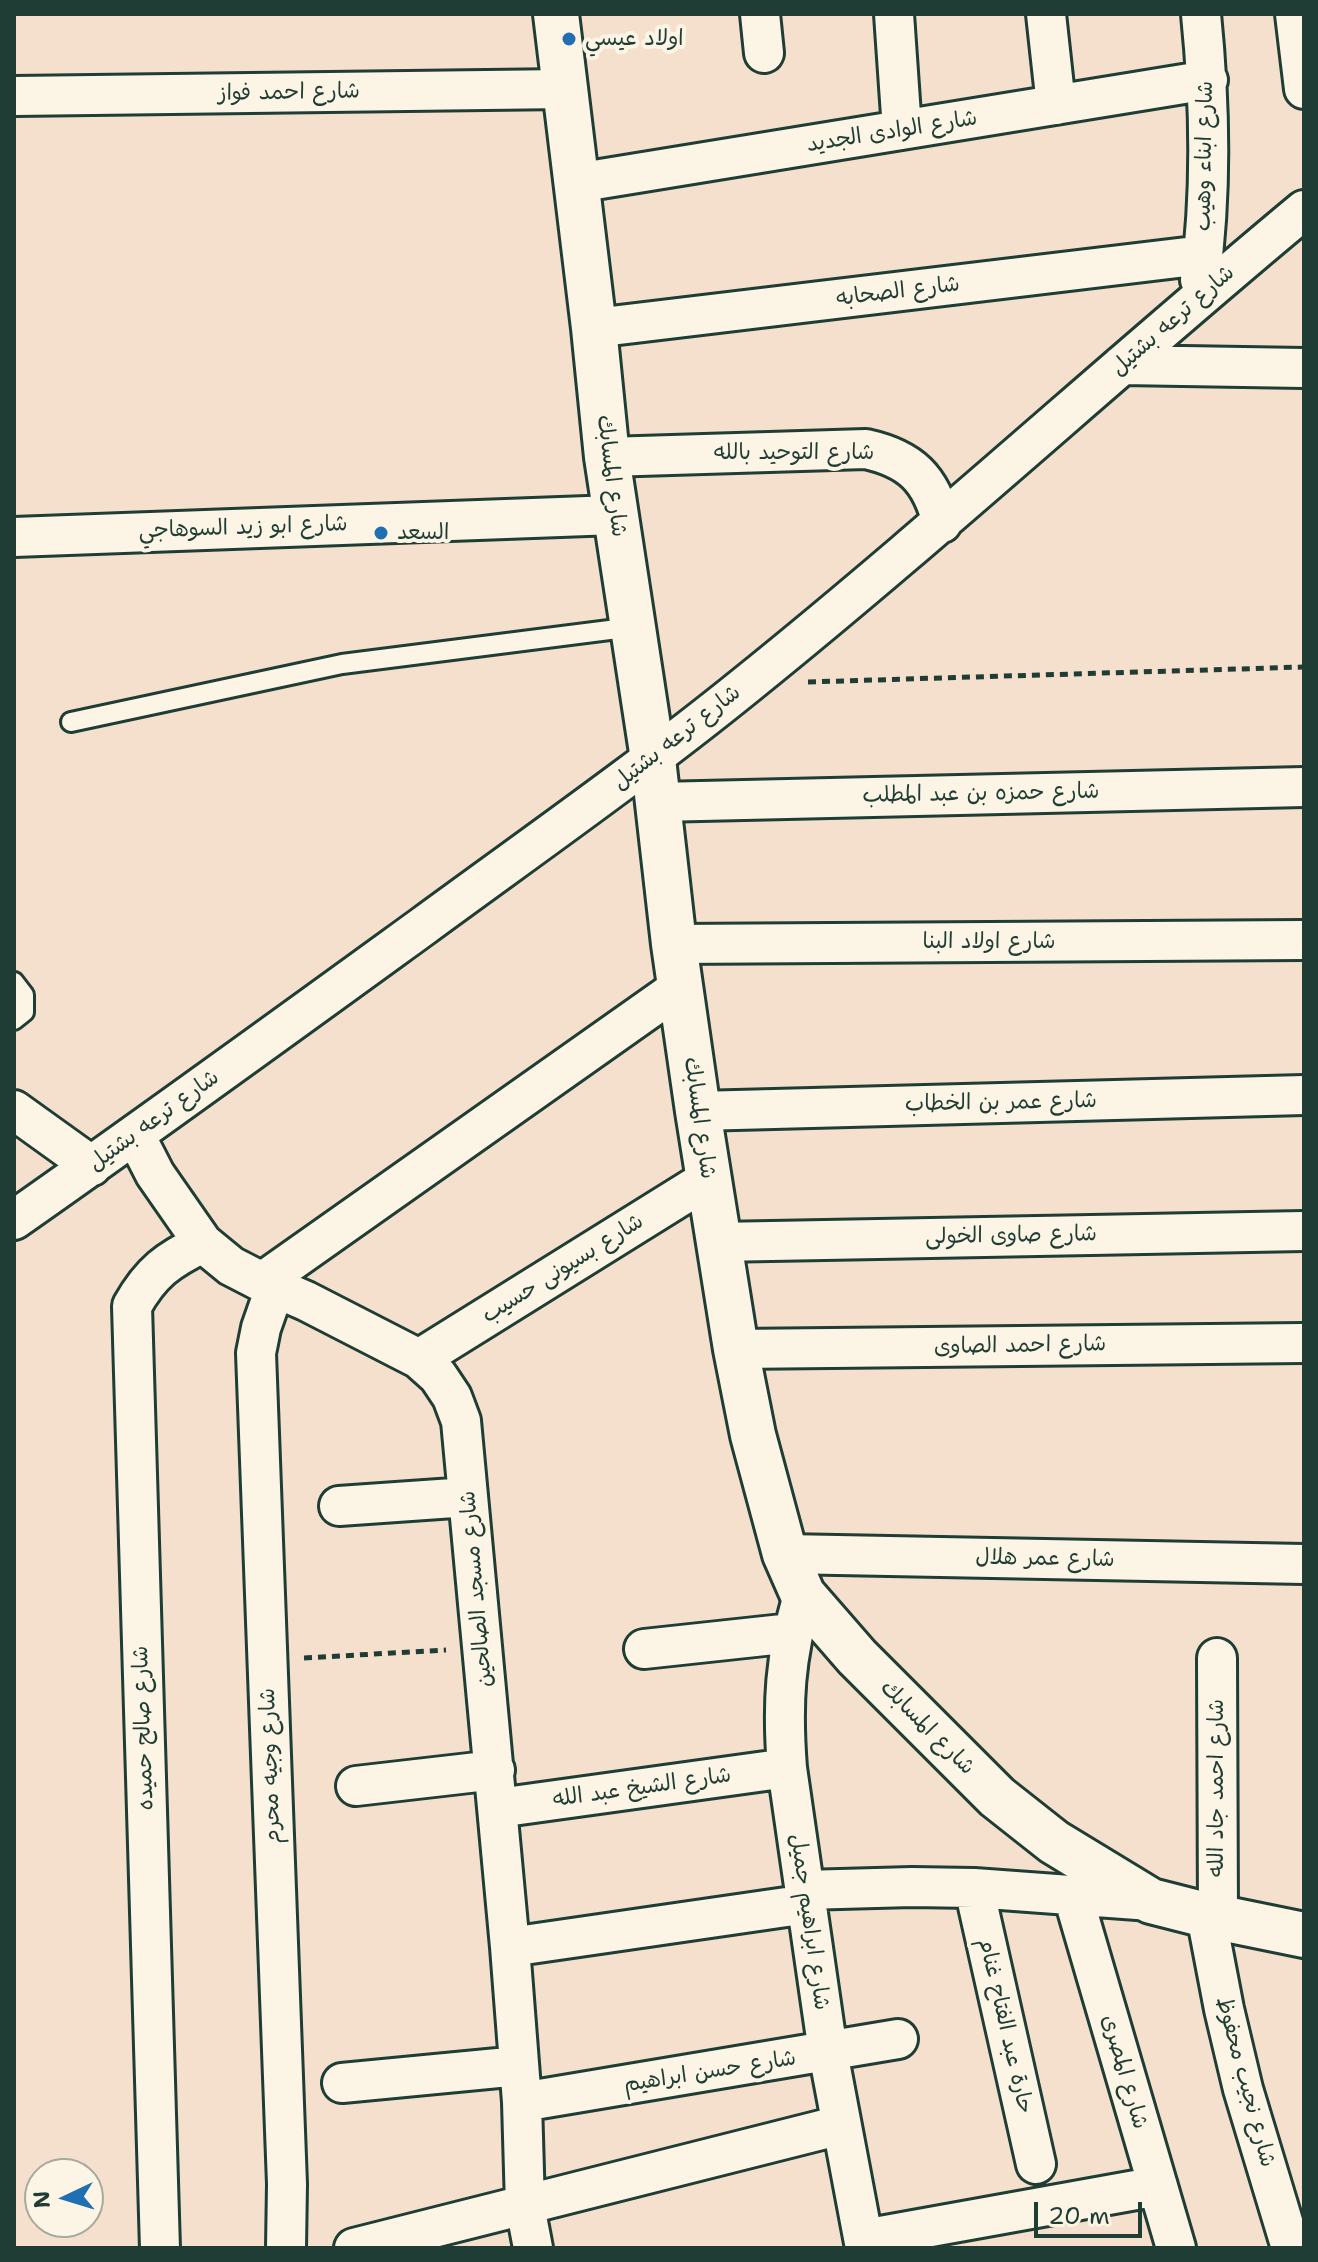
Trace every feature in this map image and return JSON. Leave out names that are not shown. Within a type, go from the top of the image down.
[{"type":"street","name":"شارع المسابك","points":[[556,14],[607,457],[653,759],[674,944],[708,1179],[753,1435],[785,1554],[797,1614],[857,1657],[997,1797],[1054,1842],[1151,1901],[1304,1935]]},
{"type":"street","points":[[760,14],[764,53]]},
{"type":"street","points":[[894,14],[902,130]]},
{"type":"street","points":[[1046,14],[1056,105]]},
{"type":"street","name":"شارع ابناء وهيب","points":[[1197,299],[1208,177],[1208,80],[1201,14]]},
{"type":"street","points":[[1295,14],[1304,89]]},
{"type":"street","name":"شارع الوادى الجديد","points":[[576,183],[1208,80]]},
{"type":"street","name":"شارع احمد فواز","points":[[14,96],[565,89]]},
{"type":"street","name":"شارع ترعه بشتيل","points":[[14,1220],[653,759],[942,523],[1197,299],[1304,210]]},
{"type":"street","name":"شارع الصحابه","points":[[594,328],[1203,255]]},
{"type":"street","points":[[1122,365],[1304,368]]},
{"type":"street","name":"شارع التوحيد بالله","points":[[607,457],[866,449],[888,454],[909,465],[925,481],[936,501],[942,523]]},
{"type":"street","name":"شارع ابو زيد السوهاجي","points":[[14,537],[615,515]]},
{"type":"street","name":"شارع حمزه بن عبد المطلب","points":[[658,802],[1304,787]]},
{"type":"street","name":"شارع اولاد البنا","points":[[674,944],[1304,940]]},
{"type":"street","points":[[268,1285],[680,987]]},
{"type":"street","name":"شارع عمر بن الخطاب","points":[[698,1111],[1304,1095]]},
{"type":"street","points":[[14,1110],[92,1166]]},
{"type":"street","name":"شارع مسجد الصالحين","points":[[135,1135],[155,1174],[203,1243],[231,1266],[419,1359],[438,1376],[452,1397],[461,1421],[510,1947],[525,2206],[533,2248]]},
{"type":"street","name":"شارع بسيونى حسيب","points":[[419,1359],[708,1179]]},
{"type":"street","name":"شارع صاوى الخولى","points":[[718,1242],[1304,1231]]},
{"type":"street","name":"شارع صالح حميده","points":[[160,2248],[132,1306],[144,1284],[163,1267],[203,1243]]},
{"type":"street","name":"شارع وجيه محرم","points":[[268,1285],[256,1353],[287,2184],[286,2248]]},
{"type":"street","name":"شارع احمد الصاوى","points":[[736,1349],[1304,1343]]},
{"type":"street","points":[[339,1506],[468,1497]]},
{"type":"street","name":"شارع عمر هلال","points":[[785,1554],[1304,1564]]},
{"type":"street","points":[[644,1649],[797,1614]]},
{"type":"street","name":"شارع ابراهيم جميل","points":[[797,1614],[785,1677],[783,1722],[787,1768],[828,2052],[864,2243]]},
{"type":"street","name":"شارع احمد جاد الله","points":[[1212,1916],[1217,1658]]},
{"type":"street","name":"شارع الشيخ عبد الله","points":[[498,1808],[787,1768]]},
{"type":"street","points":[[356,1786],[495,1770]]},
{"type":"street","points":[[510,1947],[806,1897],[898,1887],[974,1888],[1151,1901]]},
{"type":"street","name":"حارة عبد الفتاح غنام","points":[[974,1888],[1036,2164]]},
{"type":"street","name":"شارع المصرى","points":[[1073,1896],[1176,2248]]},
{"type":"street","name":"شارع نجيب محفوظ","points":[[1212,1916],[1224,2009],[1243,2089],[1291,2248]]},
{"type":"street","name":"شارع حسن ابراهيم","points":[[342,2083],[520,2084],[828,2052],[898,2039]]},
{"type":"street","points":[[373,2246],[841,2125]]},
{"type":"street","points":[[864,2243],[1158,2186]]},
{"type":"lane","points":[[71,722],[342,664],[633,627]]},
{"type":"lane","points":[[14,982],[24,995],[24,1012],[14,1020]]},
{"type":"path","points":[[747,684],[1304,667]]},
{"type":"path","points":[[267,1660],[483,1648]]},
{"type":"place","name":"اولاد عيسي","points":[[569,39]]},
{"type":"place","name":"السعد","points":[[381,533]]}]
